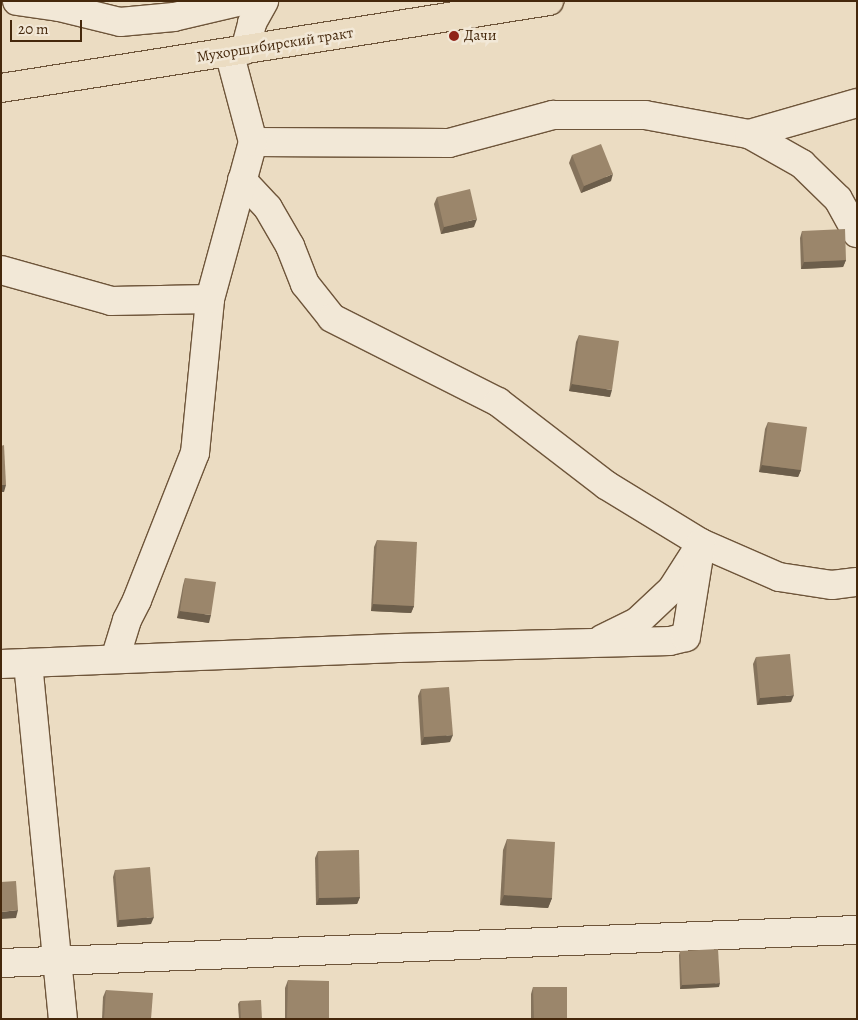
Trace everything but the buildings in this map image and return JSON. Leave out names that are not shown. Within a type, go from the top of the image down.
[{"type":"main road","name":"Мухоршибирский тракт","points":[[1,88],[549,1]]},
{"type":"street","points":[[17,1],[59,7],[120,22],[174,17],[242,1]]},
{"type":"street","points":[[115,659],[127,620],[137,600],[196,453],[210,299],[253,142],[237,51],[264,1]]},
{"type":"street","points":[[749,134],[857,103]]},
{"type":"street","points":[[253,142],[449,143],[553,115],[645,115],[749,134],[802,164],[838,200],[857,234]]},
{"type":"street","points":[[242,180],[268,208],[290,246],[305,284],[332,318],[498,402],[606,485],[701,543],[779,577],[832,585],[857,582]]},
{"type":"street","points":[[1,270],[111,301],[210,299]]},
{"type":"street","points":[[1,664],[670,641],[686,637],[701,543]]},
{"type":"street","points":[[595,643],[637,622],[672,588],[701,543]]},
{"type":"street","points":[[28,663],[38,784],[59,960],[63,1019]]},
{"type":"street","points":[[1,963],[857,930]]},
{"type":"place","name":"Дачи","points":[[454,36]]}]
